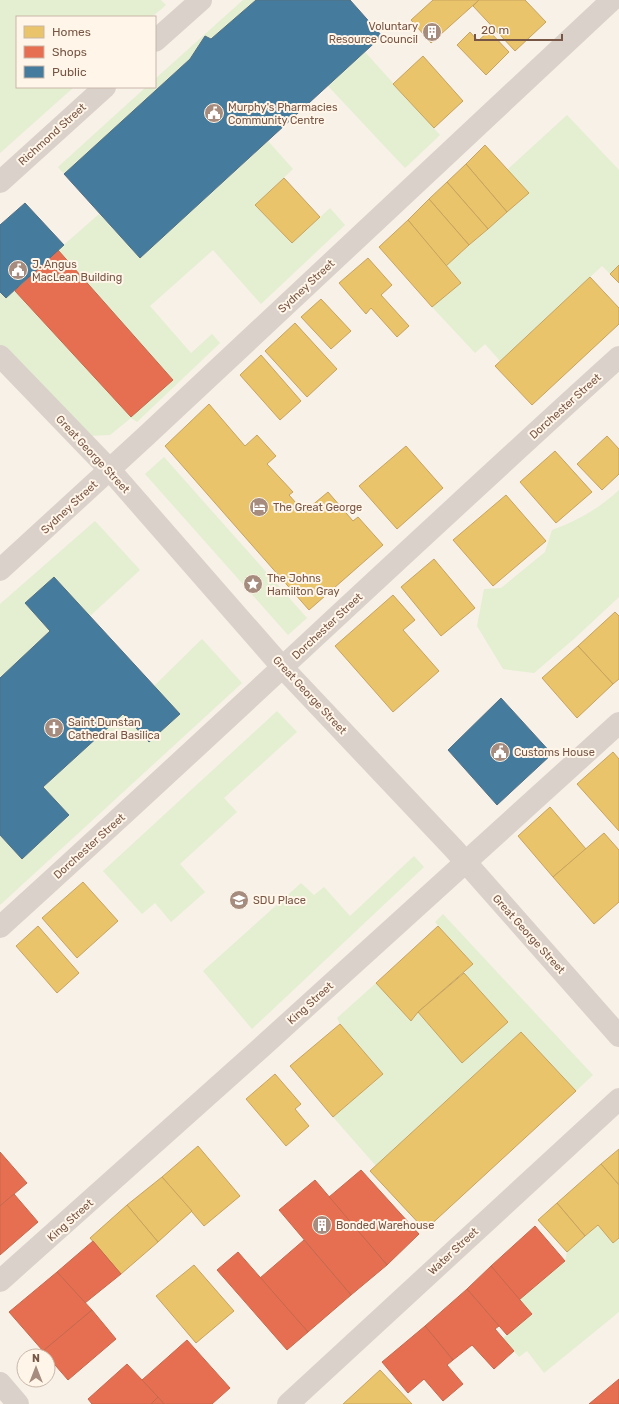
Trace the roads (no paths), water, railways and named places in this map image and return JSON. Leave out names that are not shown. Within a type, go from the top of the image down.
[{"type":"street","points":[[156,40],[191,3]]},
{"type":"street","name":"Sydney Street","points":[[0,570],[110,470],[612,4]]},
{"type":"street","name":"Richmond Street","points":[[0,182],[103,88]]},
{"type":"street","name":"Great George Street","points":[[0,356],[110,470],[283,668],[466,862],[619,1036]]},
{"type":"street","name":"Dorchester Street","points":[[0,927],[619,357]]},
{"type":"street","name":"King Street","points":[[0,1282],[619,723]]},
{"type":"street","name":"Water Street","points":[[288,1404],[619,1099]]},
{"type":"street","points":[[0,1383],[18,1404]]},
{"type":"place","name":"Voluntary Resource Council","points":[[432,32]]},
{"type":"place","name":"Murphy's Pharmacies Community Centre","points":[[214,113]]},
{"type":"place","name":"J. Angus MacLean Building","points":[[18,270]]},
{"type":"place","name":"The Great George","points":[[259,507]]},
{"type":"place","name":"The Johns Hamilton Gray","points":[[253,584]]},
{"type":"place","name":"Saint Dunstan Cathedral Basilica","points":[[54,728]]},
{"type":"place","name":"Customs House","points":[[500,752]]},
{"type":"place","name":"SDU Place","points":[[239,900]]},
{"type":"place","name":"Bonded Warehouse","points":[[322,1225]]}]
